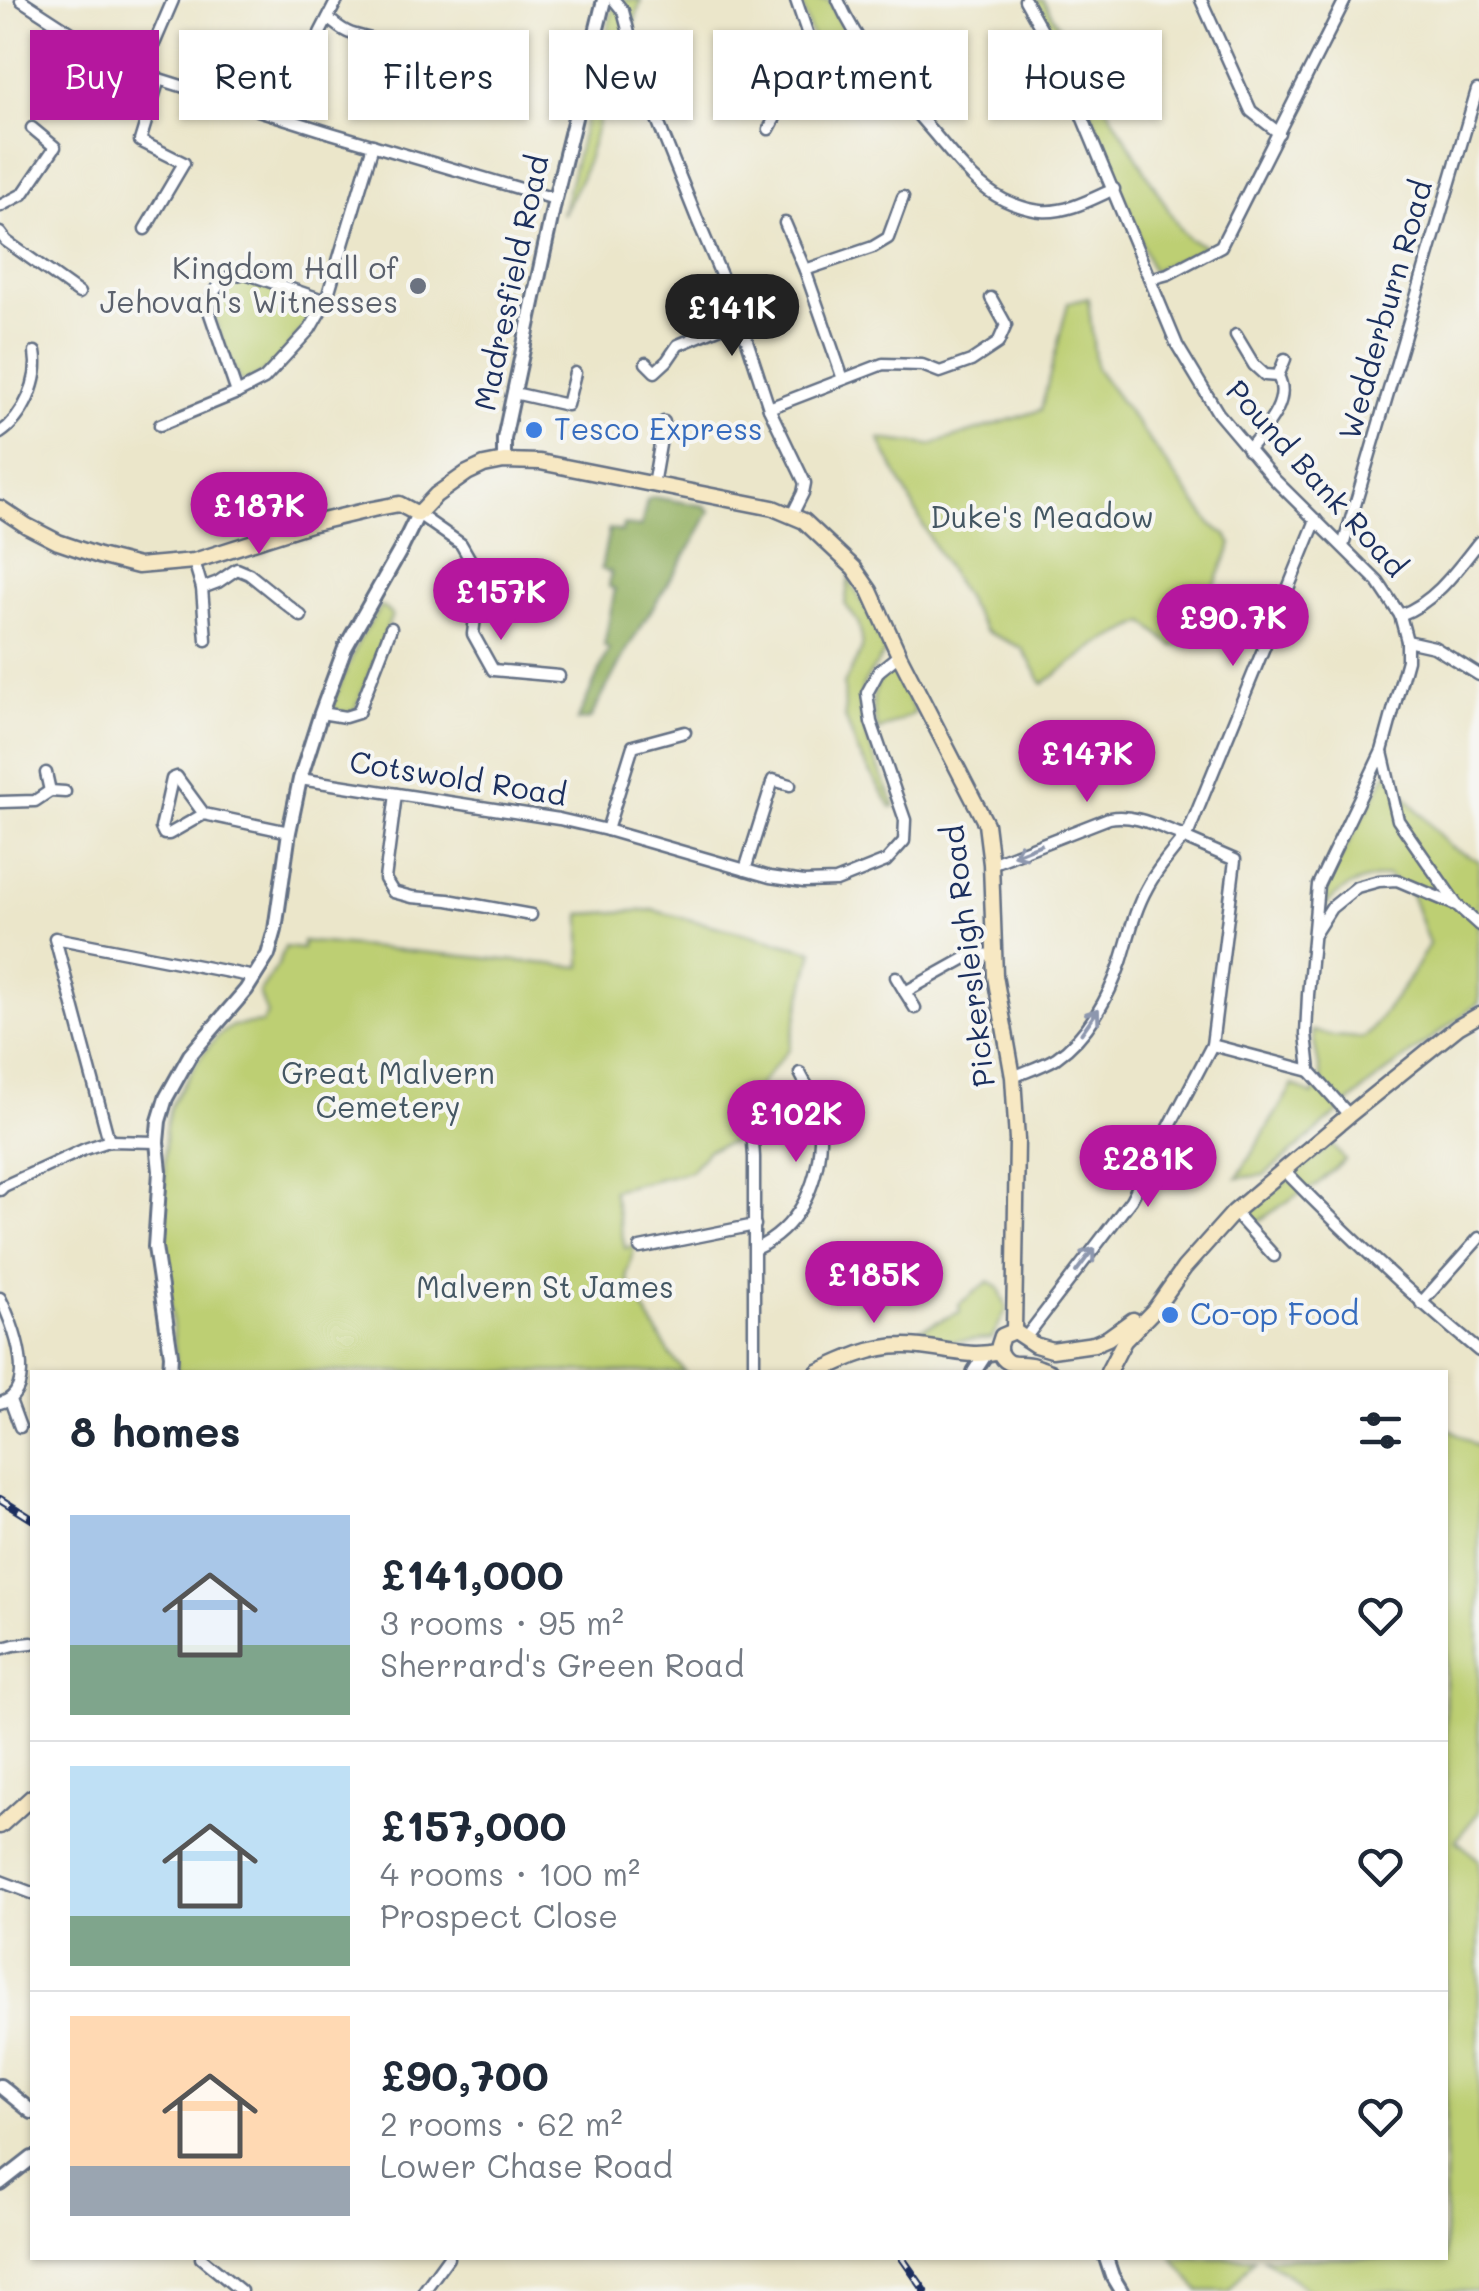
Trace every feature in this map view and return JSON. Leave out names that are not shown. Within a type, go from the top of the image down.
[{"type":"main road","name":"Pickersleigh Road","points":[[418,514],[436,495],[484,465],[540,462],[742,500],[792,515],[816,530],[854,568],[870,591],[986,824],[992,864],[995,976],[1013,1077],[1020,1334]]},
{"type":"main road","points":[[0,508],[58,542],[138,566],[194,561],[352,513],[400,504],[418,514]]},
{"type":"main road","points":[[1109,1370],[1124,1341],[1234,1212],[1458,1027],[1479,1015]]},
{"type":"main road","points":[[992,1353],[1002,1336],[1020,1334],[1035,1345],[1052,1350],[1094,1344],[1122,1330],[1164,1294]]},
{"type":"main road","points":[[1094,1344],[1107,1354],[1108,1370]]},
{"type":"main road","points":[[822,1370],[857,1354],[905,1345],[992,1353],[1010,1364],[1031,1364],[1045,1370]]},
{"type":"main road","points":[[0,1826],[30,1802]]},
{"type":"street","points":[[20,0],[37,5],[71,30]]},
{"type":"street","points":[[159,33],[173,0]]},
{"type":"street","points":[[321,30],[337,0]]},
{"type":"street","name":"Madresfield Road","points":[[504,462],[504,439],[555,199],[604,0]]},
{"type":"street","points":[[614,0],[623,11],[642,82],[740,319],[769,408],[805,482],[792,515]]},
{"type":"street","points":[[796,0],[806,30]]},
{"type":"street","points":[[838,0],[855,30]]},
{"type":"street","name":"Pound Bank Road","points":[[1025,0],[1059,62],[1177,345],[1218,414],[1248,450],[1378,582],[1400,616],[1407,641],[1407,660],[1382,752],[1318,885],[1306,1034],[1310,1071]]},
{"type":"street","points":[[1201,0],[1251,111],[1279,132]]},
{"type":"street","points":[[1150,279],[1222,246],[1345,0]]},
{"type":"street","points":[[328,18],[348,32]]},
{"type":"street","points":[[159,78],[555,199]]},
{"type":"street","name":"Wedderburn Road","points":[[1343,546],[1477,90]]},
{"type":"street","points":[[145,230],[184,163],[140,141],[146,120]]},
{"type":"street","points":[[769,129],[774,120]]},
{"type":"street","points":[[923,120],[981,184],[1003,200],[1040,211],[1071,209],[1114,190]]},
{"type":"street","points":[[0,206],[24,194],[55,147],[32,128]]},
{"type":"street","points":[[160,425],[264,379],[310,329],[326,301],[373,145]]},
{"type":"street","points":[[805,270],[874,247],[888,238],[903,197]]},
{"type":"street","points":[[785,223],[843,379]]},
{"type":"street","points":[[0,233],[79,293]]},
{"type":"street","points":[[237,393],[208,308],[212,293],[225,278],[245,273],[326,301]]},
{"type":"street","points":[[769,408],[884,364],[922,365],[940,372],[971,360],[998,342],[1006,325],[991,298]]},
{"type":"street","points":[[646,363],[655,372],[678,345],[740,319]]},
{"type":"street","points":[[1236,334],[1265,376],[1278,376]]},
{"type":"street","points":[[0,433],[27,401],[38,365],[35,352]]},
{"type":"street","points":[[1278,376],[1286,359]]},
{"type":"street","points":[[514,393],[568,405],[575,373]]},
{"type":"street","points":[[1248,450],[1273,418],[1283,394],[1278,376]]},
{"type":"street","points":[[654,485],[664,422]]},
{"type":"street","points":[[170,1370],[155,1247],[159,1120],[166,1098],[190,1055],[255,977],[268,955],[300,779],[321,713],[345,648],[418,514],[461,544],[480,578],[473,634],[493,670],[559,676]]},
{"type":"street","points":[[1013,1077],[1057,1057],[1084,1031],[1111,987],[1146,888],[1185,836],[1316,520]]},
{"type":"street","points":[[1400,616],[1430,599],[1479,542]]},
{"type":"street","points":[[194,561],[202,588],[206,640]]},
{"type":"street","points":[[202,588],[237,569],[249,574],[301,616]]},
{"type":"street","points":[[321,713],[344,716],[358,712],[391,628]]},
{"type":"street","points":[[1407,641],[1434,647],[1479,675]]},
{"type":"street","name":"Cotswold Road","points":[[300,779],[559,819],[770,877],[836,882],[886,861],[904,841],[904,820],[871,722],[867,693],[879,671],[899,655]]},
{"type":"street","points":[[607,830],[633,746],[686,732]]},
{"type":"street","points":[[1382,752],[1398,820],[1458,906],[1479,926]]},
{"type":"street","points":[[46,773],[50,790]]},
{"type":"street","points":[[760,776],[790,785]]},
{"type":"street","points":[[204,814],[180,780],[172,779],[162,833],[168,834],[204,814],[289,832]]},
{"type":"street","points":[[745,870],[774,780]]},
{"type":"street","points":[[0,802],[35,802],[50,790],[65,792]]},
{"type":"street","points":[[396,794],[385,879],[393,892],[531,916]]},
{"type":"street","points":[[992,864],[1119,816],[1136,818],[1185,836],[1235,860],[1212,1045],[1131,1200],[1020,1334]]},
{"type":"street","points":[[1312,938],[1331,908],[1357,887],[1379,881],[1397,880],[1458,906]]},
{"type":"street","points":[[108,1141],[55,938],[255,977]]},
{"type":"street","points":[[905,992],[973,954],[994,956]]},
{"type":"street","points":[[896,977],[915,1008]]},
{"type":"street","points":[[1212,1045],[1310,1071],[1349,1115]]},
{"type":"street","points":[[755,1249],[784,1230],[806,1202],[812,1184],[819,1154],[818,1110],[800,1074]]},
{"type":"street","points":[[745,1112],[752,1128],[754,1370]]},
{"type":"street","points":[[1,1186],[108,1141],[158,1142]]},
{"type":"street","points":[[1283,1170],[1420,1303],[1479,1351]]},
{"type":"street","points":[[1234,1212],[1274,1256]]},
{"type":"street","points":[[640,1248],[755,1225]]},
{"type":"street","points":[[1420,1303],[1479,1238]]},
{"type":"street","points":[[0,1298],[15,1332],[20,1357],[20,1381],[16,1392],[5,1402],[20,1427]]},
{"type":"street","points":[[976,1370],[992,1353]]},
{"type":"street","points":[[0,1650],[30,1643]]},
{"type":"street","points":[[0,1880],[30,1892]]},
{"type":"street","points":[[0,2086],[30,2110]]},
{"type":"street","points":[[0,2183],[30,2160]]},
{"type":"street","points":[[202,2260],[241,2291]]},
{"type":"street","points":[[424,2291],[447,2260]]},
{"type":"street","points":[[1107,2260],[1120,2291]]},
{"type":"green space","points":[[615,0],[641,0],[632,30],[608,30]]},
{"type":"green space","points":[[801,0],[829,0],[844,30],[809,30]]},
{"type":"green space","points":[[1032,0],[1043,0],[1061,30],[1048,30]]},
{"type":"green space","points":[[585,120],[599,120],[582,176],[562,215]]},
{"type":"green space","points":[[1094,120],[1115,120],[1181,231],[1207,247],[1152,271]]},
{"type":"green space","points":[[241,277],[315,304],[315,311],[284,352],[264,371],[244,382],[239,380],[221,338],[214,305],[221,289]]},
{"type":"green space","name":"Duke's Meadow","points":[[1088,298],[1096,368],[1211,524],[1232,544],[1189,645],[1172,646],[1145,622],[1098,644],[1043,684],[1022,648],[985,631],[932,543],[879,439],[930,445],[1041,410],[1068,303]]},
{"type":"green space","points":[[653,497],[705,506],[710,511],[590,719],[577,721],[609,649],[604,646],[615,589],[609,587],[611,572],[601,569],[609,529],[622,532],[623,525],[641,527],[647,500]]},
{"type":"green space","points":[[849,578],[885,652],[865,683],[860,705],[872,750],[895,806],[891,807],[858,752],[845,717],[844,684],[861,651],[862,638],[858,622],[845,604]]},
{"type":"green space","points":[[381,606],[392,615],[355,710],[335,710],[333,703],[358,642]]},
{"type":"green space","points":[[894,670],[915,713],[878,731],[874,692],[887,671]]},
{"type":"green space","points":[[1389,769],[1398,788],[1450,847],[1479,861],[1479,1003],[1369,1085],[1264,1175],[1237,1178],[1293,1085],[1312,1095],[1322,1082],[1312,1031],[1362,1038],[1369,1033],[1429,944],[1411,894],[1387,875],[1350,886],[1321,910],[1333,872]]},
{"type":"green space","name":"Great Malvern Cemetery","points":[[652,910],[813,951],[789,1049],[740,1108],[746,1138],[708,1150],[691,1171],[613,1190],[625,1248],[635,1246],[628,1282],[683,1370],[177,1370],[164,1236],[165,1131],[170,1107],[218,1036],[232,1026],[262,1023],[267,1014],[259,993],[285,947],[302,949],[303,941],[581,967],[581,914]]},
{"type":"green space","points":[[1332,1144],[1345,1160],[1315,1186],[1253,1225],[1245,1214]]},
{"type":"green space","points":[[989,1281],[999,1288],[1007,1309],[992,1338],[953,1341],[904,1336],[960,1312],[959,1304]]},
{"type":"green space","points":[[1448,1428],[1479,1447],[1479,1812],[1456,1840],[1479,1860],[1479,2291],[1310,2291],[1267,2260],[1448,2260]]},
{"type":"green space","points":[[1175,2260],[1253,2260],[1229,2291],[1199,2291]]},
{"type":"railway","points":[[0,1499],[30,1518]]},
{"type":"railway","points":[[903,2260],[925,2291]]},
{"type":"place","name":"Kingdom Hall of Jehovah's Witnesses","points":[[418,286]]},
{"type":"place","name":"Tesco Express","points":[[534,430]]},
{"type":"place","name":"Co-op Food","points":[[1170,1315]]},
{"type":"park label","name":"Malvern St James","points":[[545,1288]]}]
